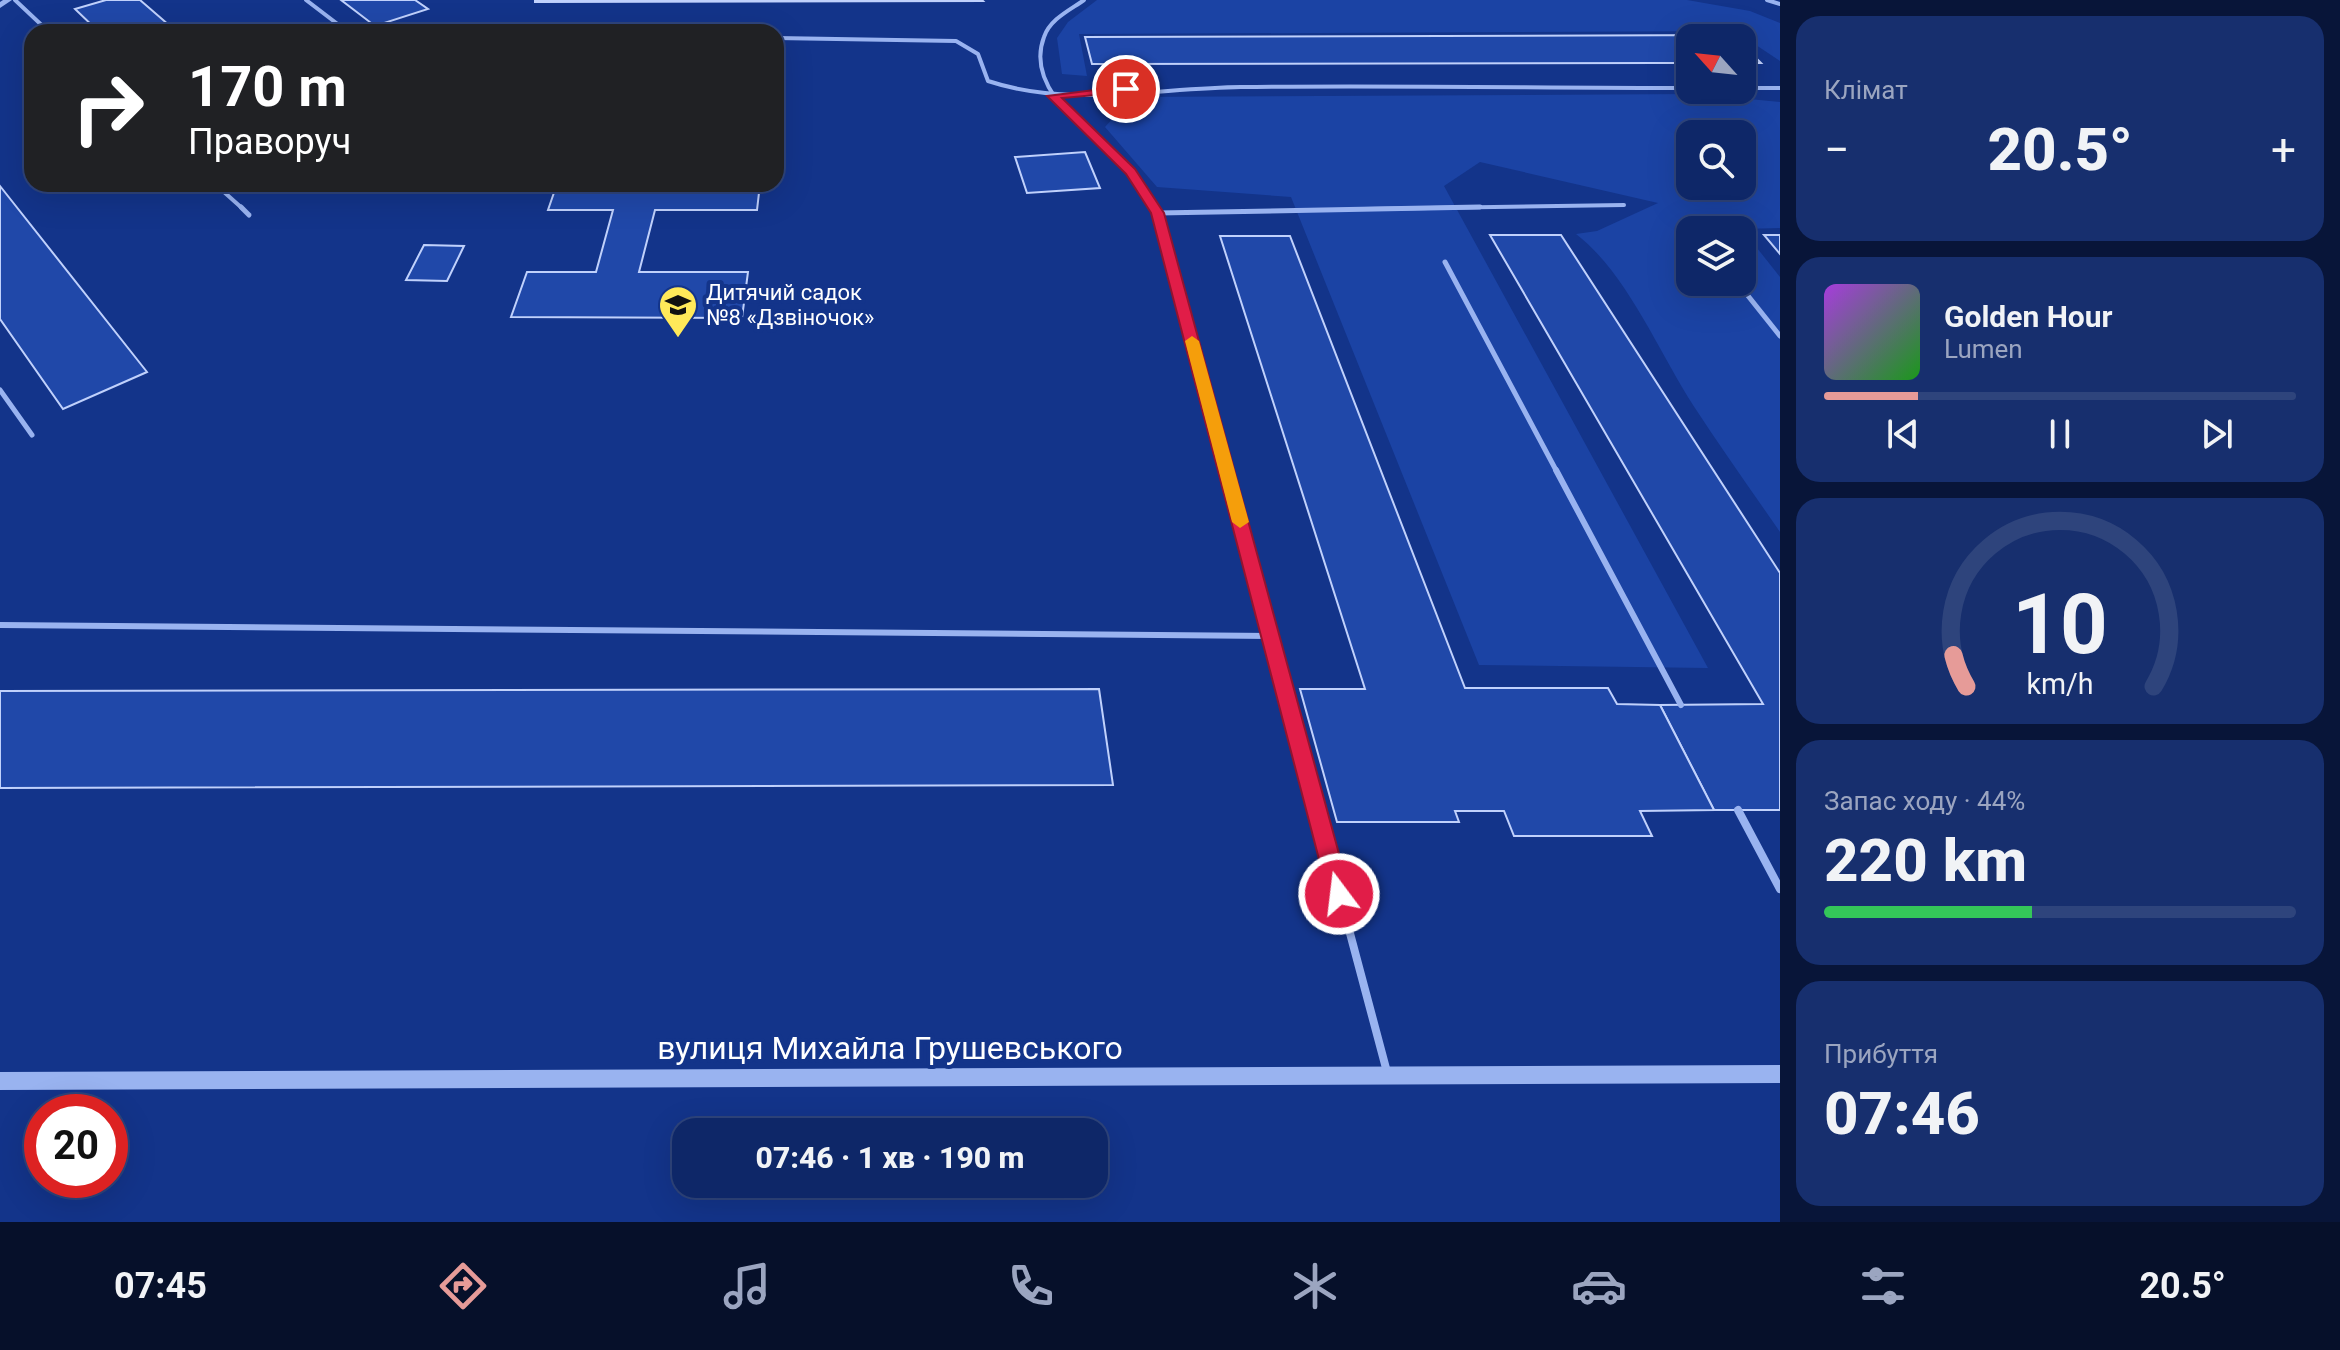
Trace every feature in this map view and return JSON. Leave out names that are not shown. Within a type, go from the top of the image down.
[{"type":"street","points":[[0,6],[8,0]]},
{"type":"street","name":"вулиця Михайла Грушевського","points":[[0,1081],[1780,1074]]},
{"type":"lane","points":[[15,0],[40,24]]},
{"type":"lane","points":[[306,0],[338,24]]},
{"type":"lane","points":[[1084,0],[1054,21],[1043,38],[1043,74],[1053,96],[1131,172],[1158,213],[1389,1076]]},
{"type":"lane","points":[[1767,0],[1780,4]]},
{"type":"lane","points":[[784,38],[956,41],[978,54],[988,81],[1018,91],[1053,96],[1238,87],[1676,88]]},
{"type":"lane","points":[[1756,88],[1780,88]]},
{"type":"lane","points":[[224,192],[249,215]]},
{"type":"lane","points":[[1158,213],[1624,205]]},
{"type":"lane","points":[[1445,262],[1681,705]]},
{"type":"lane","points":[[1748,296],[1780,336]]},
{"type":"lane","points":[[0,390],[32,435]]},
{"type":"lane","points":[[0,625],[1271,636]]},
{"type":"lane","points":[[1738,810],[1780,889]]},
{"type":"lane","points":[[1770,870],[1780,870]]},
{"type":"shaded area","points":[[1097,0],[1687,0],[1750,11],[1780,23],[1780,61],[1756,45],[1756,24],[1676,24],[1676,31],[1079,34],[1087,76],[1062,74],[1057,38],[1068,22]]},
{"type":"shaded area","points":[[1676,94],[1676,104],[1756,104],[1756,100],[1780,102],[1780,228],[1756,229],[1756,216],[1676,216],[1676,296],[1756,296],[1756,247],[1780,277],[1780,532],[1693,405],[1611,269],[1576,234],[1597,231],[1658,203],[1480,162],[1444,186],[1708,668],[1479,665],[1291,197],[1157,187],[1105,127],[1132,97]]},
{"type":"building","points":[[106,0],[140,0],[168,24],[91,24],[75,9]]},
{"type":"building","points":[[341,0],[415,0],[428,9],[381,24],[372,24]]},
{"type":"building","points":[[982,0],[983,1],[535,2]]},
{"type":"building","points":[[1676,35],[1676,63],[1092,64],[1085,37]]},
{"type":"building","points":[[1085,152],[1100,188],[1027,193],[1015,157]]},
{"type":"building","points":[[0,186],[147,372],[63,409],[0,319]]},
{"type":"building","points":[[554,192],[759,192],[757,210],[655,210],[639,272],[748,272],[742,318],[511,317],[527,272],[596,272],[613,210],[548,210]]},
{"type":"building","points":[[1490,235],[1561,235],[1780,573],[1780,810],[1714,810],[1660,705],[1763,704]]},
{"type":"building","points":[[1764,235],[1780,235],[1780,254]]},
{"type":"building","points":[[1220,236],[1290,236],[1465,688],[1608,688],[1617,704],[1660,705],[1714,810],[1640,811],[1652,836],[1514,836],[1504,811],[1455,811],[1459,822],[1337,822],[1300,689],[1365,689]]},
{"type":"building","points":[[424,245],[464,246],[447,281],[406,280]]},
{"type":"building","points":[[1099,689],[1113,785],[0,788],[0,691]]},
{"type":"slow traffic","points":[[1192,341],[1240,522]]},
{"type":"place","name":"Дитячий садок №8 «Дзвіночок»","points":[[678,339]]},
{"type":"route","points":[[1126,89],[1053,96],[1131,172],[1158,213],[1339,894]]}]
